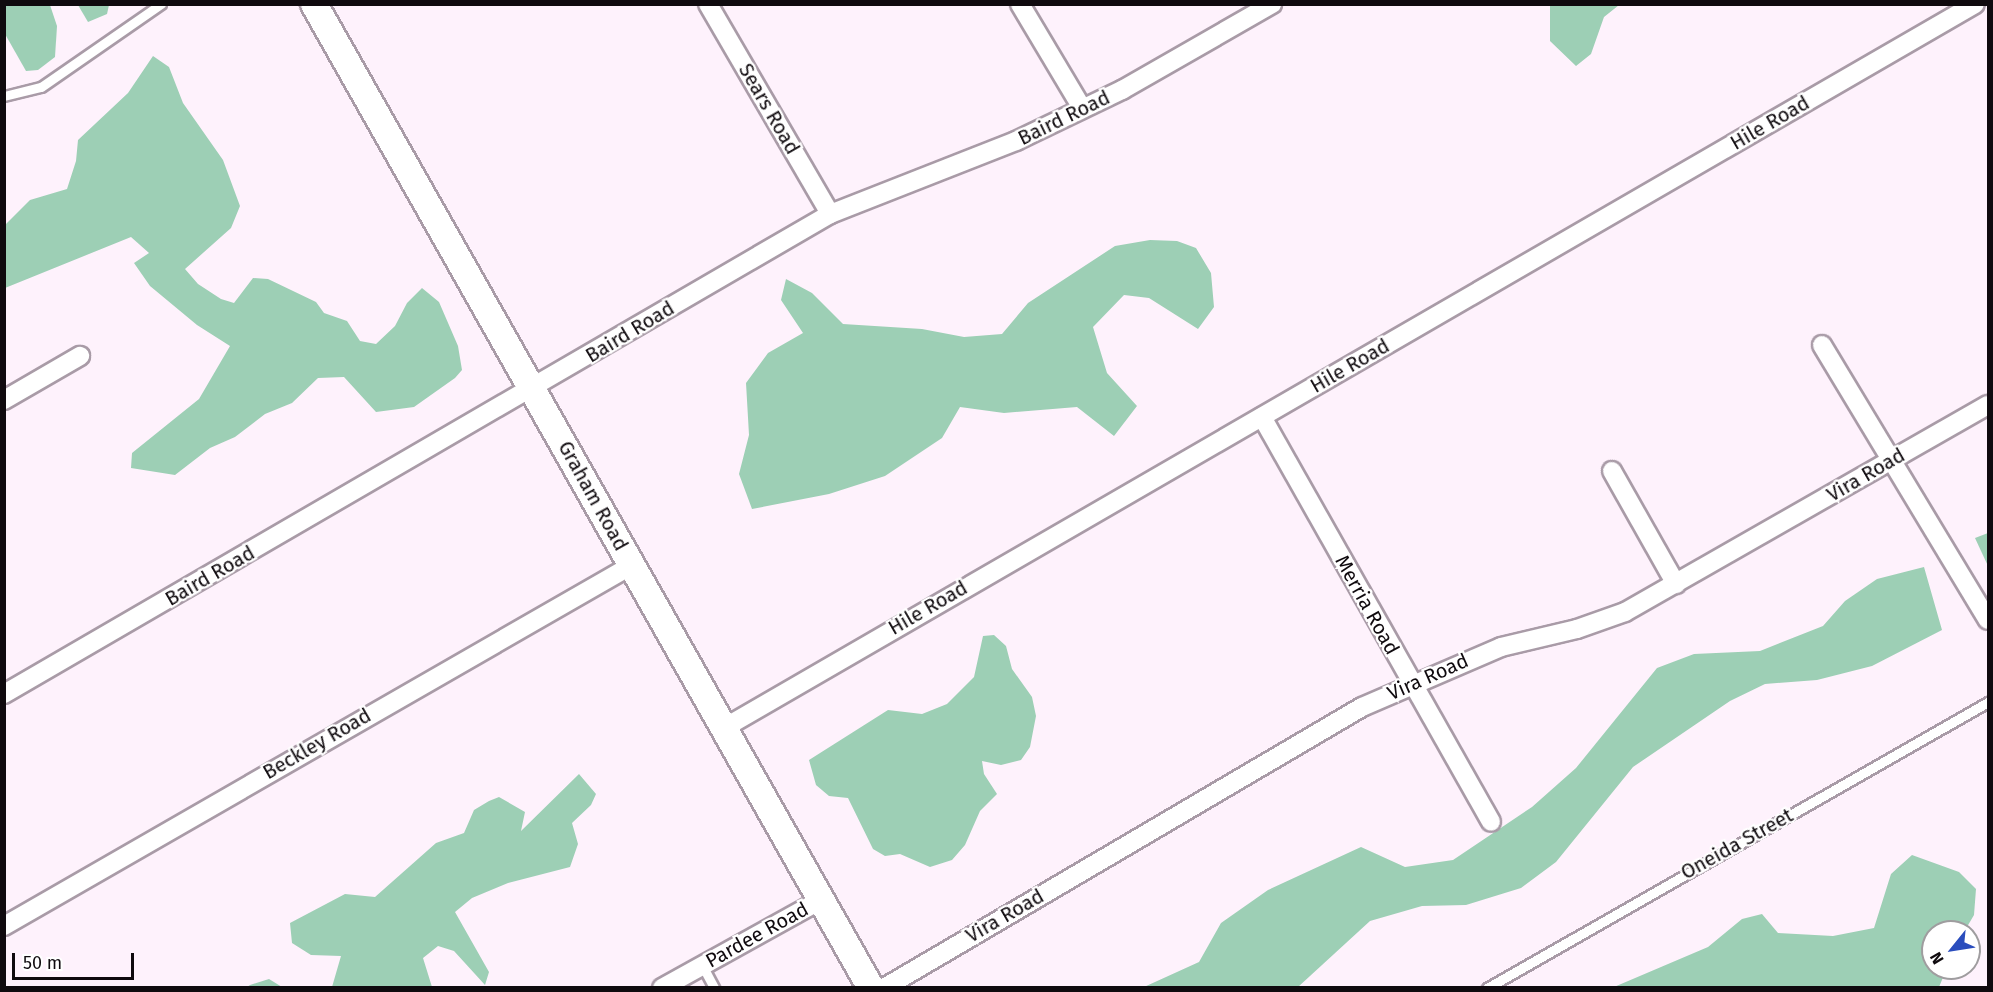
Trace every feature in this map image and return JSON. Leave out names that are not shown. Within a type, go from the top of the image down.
[{"type":"main road","name":"Graham Road","points":[[314,4],[871,987]]},
{"type":"street","name":"Sears Road","points":[[708,4],[830,214]]},
{"type":"street","points":[[1020,4],[1082,108]]},
{"type":"street","name":"Baird Road","points":[[4,694],[533,389],[830,214],[986,155],[1122,90],[1272,4]]},
{"type":"street","name":"Hile Road","points":[[724,728],[1975,4]]},
{"type":"street","points":[[1822,345],[1989,620]]},
{"type":"street","points":[[4,400],[80,356]]},
{"type":"street","name":"Vira Road","points":[[884,987],[1362,707],[1410,684],[1501,647],[1602,621],[1676,584],[1989,405]]},
{"type":"street","name":"Merria Road","points":[[1262,417],[1410,684],[1491,822]]},
{"type":"street","points":[[1612,471],[1676,584]]},
{"type":"street","name":"Beckley Road","points":[[4,926],[632,565]]},
{"type":"street","name":"Pardee Road","points":[[662,987],[820,900]]},
{"type":"lane","points":[[4,96],[41,87],[161,4]]},
{"type":"lane","name":"Oneida Street","points":[[1487,987],[1989,702]]},
{"type":"lane","points":[[702,965],[714,987]]},
{"type":"green space","points":[[1550,4],[1619,5],[1604,17],[1591,54],[1576,66],[1550,41]]},
{"type":"green space","points":[[4,5],[50,5],[57,26],[55,57],[38,70],[26,71],[5,34]]},
{"type":"green space","points":[[78,5],[109,5],[107,14],[88,22]]},
{"type":"green space","points":[[153,56],[169,67],[183,103],[223,160],[240,206],[231,228],[185,269],[198,284],[221,299],[234,303],[253,278],[268,279],[316,302],[324,313],[347,321],[360,341],[376,344],[395,326],[407,303],[422,288],[439,302],[458,346],[462,370],[455,378],[414,407],[376,412],[344,377],[318,378],[292,403],[265,414],[235,437],[210,448],[175,475],[131,468],[132,453],[199,399],[230,346],[197,325],[150,286],[134,263],[149,253],[131,237],[5,288],[5,225],[30,200],[67,189],[76,161],[78,140],[128,93]]},
{"type":"green space","points":[[1150,240],[1177,241],[1196,248],[1211,273],[1214,307],[1198,329],[1149,298],[1124,295],[1093,327],[1107,373],[1137,406],[1114,436],[1077,407],[1004,413],[960,407],[942,438],[885,476],[829,494],[752,509],[739,474],[749,435],[746,383],[768,353],[803,333],[781,300],[786,279],[812,293],[843,324],[922,329],[964,337],[1002,334],[1028,303],[1115,246]]},
{"type":"green space","points":[[1988,533],[1988,566],[1975,538]]},
{"type":"green space","points":[[1924,567],[1942,630],[1872,666],[1817,680],[1765,684],[1730,701],[1633,767],[1556,862],[1521,888],[1466,905],[1422,906],[1370,921],[1298,987],[1144,987],[1199,962],[1221,923],[1268,890],[1361,847],[1405,867],[1453,860],[1532,807],[1576,768],[1657,668],[1694,654],[1760,651],[1823,626],[1845,601],[1877,579]]},
{"type":"green space","points":[[994,635],[1006,646],[1012,669],[1032,697],[1036,716],[1030,747],[1021,760],[1001,765],[982,761],[984,774],[997,794],[980,811],[965,845],[952,860],[930,867],[900,854],[885,856],[873,849],[848,798],[829,796],[816,785],[809,760],[888,710],[922,714],[947,704],[974,677],[983,636]]},
{"type":"green space","points":[[579,774],[596,794],[591,805],[572,823],[578,844],[570,867],[508,883],[472,898],[455,912],[489,972],[485,985],[454,951],[438,946],[423,958],[432,987],[332,987],[341,956],[311,955],[292,943],[290,923],[345,894],[375,897],[436,843],[464,833],[474,810],[489,801],[499,797],[525,812],[521,831]]},
{"type":"green space","points":[[1912,855],[1959,872],[1976,889],[1974,915],[1971,920],[1921,920],[1921,980],[1942,980],[1939,987],[1614,987],[1708,947],[1742,919],[1762,914],[1778,933],[1833,936],[1874,928],[1891,874]]},
{"type":"green space","points":[[269,979],[282,987],[247,987],[250,985]]}]
